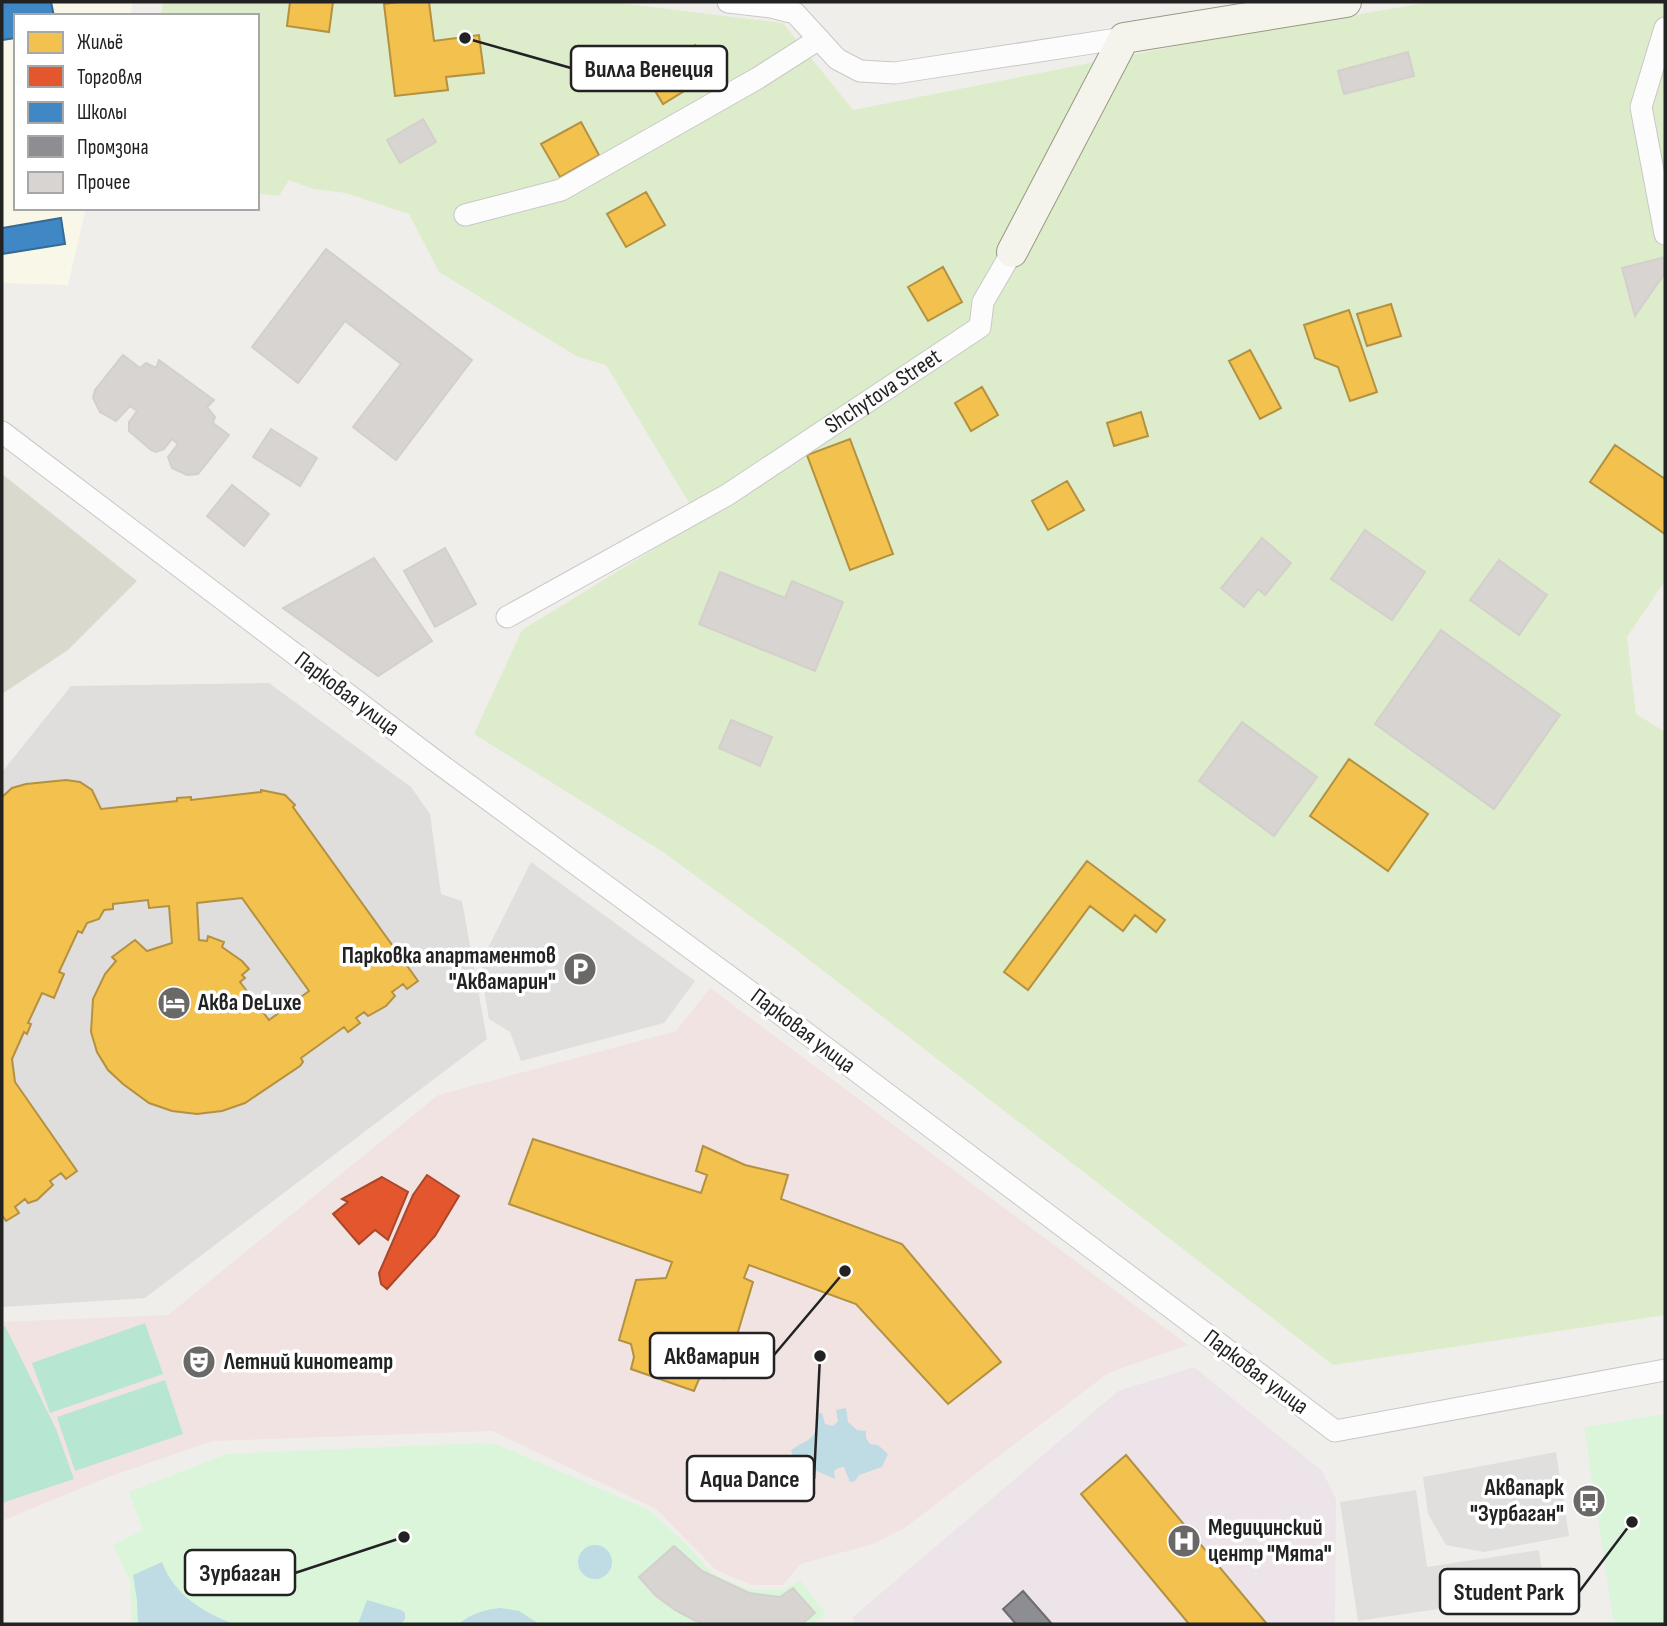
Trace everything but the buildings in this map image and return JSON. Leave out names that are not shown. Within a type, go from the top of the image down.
[{"type":"street","points":[[728,2],[795,13],[837,59],[860,71],[895,73],[1346,2]]},
{"type":"street","points":[[1665,28],[1641,107],[1665,234]]},
{"type":"street","name":"Shchytova Street","points":[[507,617],[727,495],[980,327],[983,302],[1124,38]]},
{"type":"street","points":[[465,215],[561,190],[758,78],[819,39]]},
{"type":"street","name":"Парковая улица","points":[[2,432],[415,746],[799,1027],[1335,1431],[1665,1370]]},
{"type":"shaded area","points":[[2,2],[133,2],[130,14],[14,14],[14,210],[86,210],[68,285],[2,283]]},
{"type":"shaded area","points":[[2,474],[137,581],[68,650],[2,694]]},
{"type":"shaded area","points":[[269,683],[411,787],[430,814],[441,894],[462,901],[487,1039],[145,1298],[2,1307],[2,772],[71,686]]},
{"type":"shaded area","name":"Парковка апартаментов \"Аквамарин\"","points":[[531,862],[695,981],[664,1023],[521,1061],[510,1032],[489,1019],[482,960]]},
{"type":"shaded area","points":[[710,988],[1188,1345],[1108,1373],[906,1527],[873,1544],[800,1564],[783,1585],[751,1585],[716,1570],[656,1509],[492,1431],[212,1441],[103,1479],[2,1521],[2,1322],[168,1315],[438,1095],[676,1031]]},
{"type":"shaded area","points":[[1194,1367],[1322,1471],[1336,1499],[1335,1624],[855,1624],[853,1617],[1118,1391]]},
{"type":"shaded area","points":[[1556,1452],[1569,1536],[1484,1552],[1446,1545],[1428,1514],[1423,1477]]},
{"type":"shaded area","points":[[1416,1490],[1427,1567],[1539,1550],[1545,1593],[1358,1621],[1340,1502]]},
{"type":"green space","points":[[163,2],[610,2],[783,23],[853,110],[1202,41],[1431,2],[1665,2],[1665,581],[1627,637],[1636,714],[1665,732],[1665,1315],[1333,1365],[786,942],[663,852],[474,734],[522,630],[700,521],[606,365],[578,357],[439,272],[409,214],[346,193],[313,189],[289,180],[279,196],[259,193],[259,14],[161,14]]},
{"type":"green space","points":[[145,1323],[163,1374],[50,1413],[32,1363]]},
{"type":"green space","points":[[5,1326],[56,1429],[74,1479],[2,1503],[2,1327]]},
{"type":"green space","points":[[165,1380],[183,1434],[75,1471],[57,1417]]},
{"type":"green space","points":[[1665,1414],[1665,1624],[1622,1624],[1613,1618],[1584,1427]]},
{"type":"green space","points":[[480,1443],[498,1445],[649,1510],[687,1545],[712,1573],[747,1589],[783,1590],[800,1580],[826,1614],[813,1624],[132,1624],[130,1581],[113,1545],[143,1530],[129,1492],[227,1454]]},
{"type":"water","points":[[846,1408],[848,1422],[857,1430],[866,1431],[870,1444],[878,1445],[888,1454],[882,1467],[859,1475],[855,1481],[850,1482],[844,1467],[834,1471],[835,1479],[794,1461],[791,1450],[812,1437],[816,1429],[816,1414],[822,1413],[825,1424],[833,1426],[838,1421],[836,1410]]},
{"type":"water","points":[[595,1545],[607,1550],[612,1562],[607,1574],[595,1579],[583,1574],[578,1562],[583,1550]]},
{"type":"water","points":[[162,1562],[174,1584],[191,1601],[234,1624],[138,1624],[133,1575]]},
{"type":"water","points":[[367,1600],[401,1610],[405,1613],[405,1619],[401,1624],[358,1624]]},
{"type":"water","points":[[500,1608],[519,1611],[539,1624],[459,1624],[478,1613]]},
{"type":"place","name":"Вилла Венеция","points":[[465,38]]},
{"type":"place","name":"Парковка апартаментов \"Аквамарин\"","points":[[580,969]]},
{"type":"place","name":"Аква DeLuxe","points":[[174,1003]]},
{"type":"place","name":"Аквамарин","points":[[845,1271]]},
{"type":"place","name":"Aqua Dance","points":[[820,1356]]},
{"type":"place","name":"Летний кинотеатр","points":[[199,1362]]},
{"type":"place","name":"Аквапарк \"Зурбаган\"","points":[[1589,1501]]},
{"type":"place","name":"Student Park","points":[[1632,1522]]},
{"type":"place","name":"Зурбаган","points":[[404,1537]]},
{"type":"place","name":"Медицинский центр \"Мята\"","points":[[1184,1541]]}]
